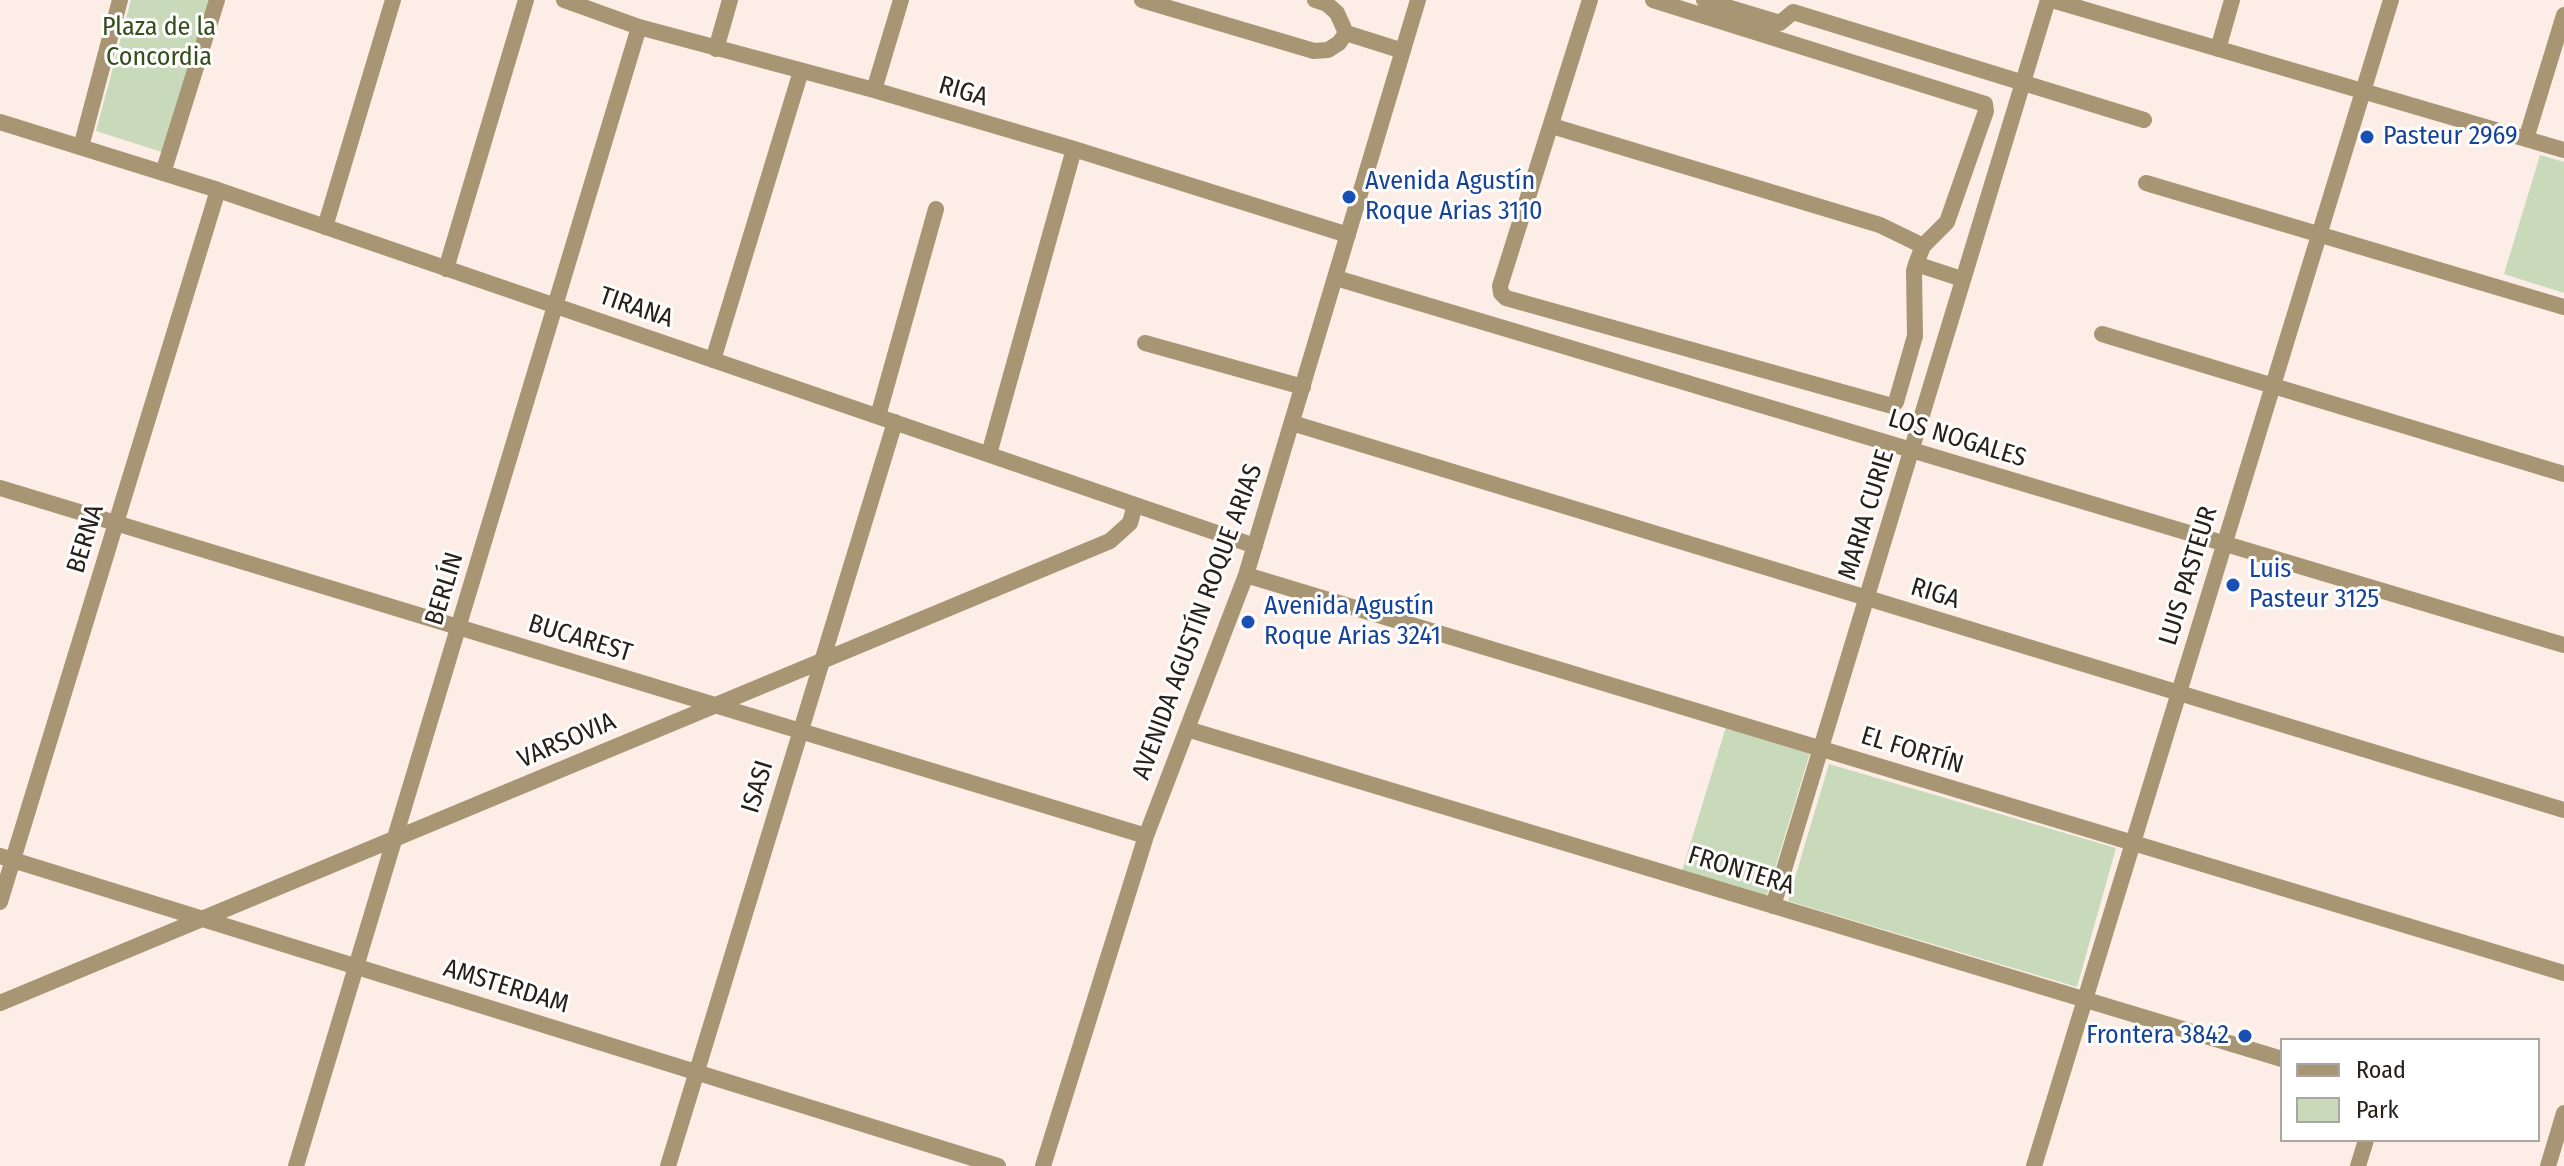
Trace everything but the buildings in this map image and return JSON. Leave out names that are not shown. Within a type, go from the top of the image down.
[{"type":"street","points":[[81,147],[120,0]]},
{"type":"street","points":[[163,173],[217,0]]},
{"type":"street","points":[[325,227],[393,0]]},
{"type":"street","points":[[446,269],[526,0]]},
{"type":"street","name":"RIGA","points":[[565,0],[639,27],[874,90],[1348,235]]},
{"type":"street","points":[[716,49],[730,0]]},
{"type":"street","points":[[874,90],[901,0]]},
{"type":"street","points":[[1142,0],[1314,51],[1328,50],[1339,43],[1346,33]]},
{"type":"street","points":[[1315,0],[1327,4],[1337,13],[1346,33],[1403,51]]},
{"type":"street","name":"AVENIDA AGUSTÍN ROQUE ARIAS","points":[[1043,1166],[1146,836],[1246,575],[1418,0]]},
{"type":"street","points":[[1590,0],[1500,286],[1501,293],[1506,298],[1892,406],[1896,402],[1915,336],[1916,264],[1923,246],[1947,222],[1986,111],[1985,104],[1653,0]]},
{"type":"street","points":[[1704,0],[1780,23],[1793,12],[2144,120]]},
{"type":"street","points":[[2050,0],[2564,150]]},
{"type":"street","name":"MARIA CURIE","points":[[1773,906],[1962,279],[2050,0]]},
{"type":"street","points":[[2218,49],[2232,0]]},
{"type":"street","name":"LUIS PASTEUR","points":[[2034,1166],[2391,0]]},
{"type":"street","points":[[2526,139],[2564,15]]},
{"type":"street","name":"BERLÍN","points":[[296,1166],[639,27]]},
{"type":"street","points":[[713,360],[801,71]]},
{"type":"street","name":"TIRANA","points":[[0,122],[218,190],[1255,546]]},
{"type":"street","points":[[1552,126],[1880,225],[1923,246]]},
{"type":"street","points":[[989,454],[1074,149]]},
{"type":"street","points":[[2146,183],[2564,307]]},
{"type":"street","name":"BERNA","points":[[0,902],[6,858],[116,522],[218,190]]},
{"type":"street","points":[[878,416],[936,209]]},
{"type":"street","points":[[1916,264],[1962,279]]},
{"type":"street","name":"LOS NOGALES","points":[[1336,278],[2564,645]]},
{"type":"street","points":[[2102,334],[2564,474]]},
{"type":"street","points":[[1145,343],[1303,387]]},
{"type":"street","name":"ISASI","points":[[668,1166],[895,422]]},
{"type":"street","name":"RIGA","points":[[1292,423],[2564,810]]},
{"type":"street","name":"BUCAREST","points":[[0,488],[1146,836]]},
{"type":"street","name":"VARSOVIA","points":[[0,1003],[1110,541],[1130,523],[1135,505]]},
{"type":"street","name":"EL FORTÍN","points":[[1246,575],[2564,973]]},
{"type":"street","name":"FRONTERA","points":[[1187,729],[2280,1058]]},
{"type":"street","name":"AMSTERDAM","points":[[6,858],[998,1166]]},
{"type":"street","points":[[2548,1166],[2560,1143],[2564,1113]]},
{"type":"street","points":[[2540,1138],[2560,1143]]},
{"type":"street","points":[[2358,1166],[2365,1142]]},
{"type":"green space","name":"Plaza de la Concordia","points":[[131,0],[212,0],[165,153],[96,131]]},
{"type":"green space","points":[[2540,155],[2564,162],[2564,293],[2504,274]]},
{"type":"green space","points":[[1726,727],[1810,753],[1766,898],[1682,871]]},
{"type":"green space","points":[[1829,764],[2116,848],[2077,987],[1788,901]]},
{"type":"place","name":"Pasteur 2969","points":[[2367,137]]},
{"type":"place","name":"Avenida Agustín Roque Arias 3110","points":[[1349,197]]},
{"type":"place","name":"Luis Pasteur 3125","points":[[2233,585]]},
{"type":"place","name":"Avenida Agustín Roque Arias 3241","points":[[1248,622]]},
{"type":"place","name":"Frontera 3842","points":[[2245,1036]]}]
